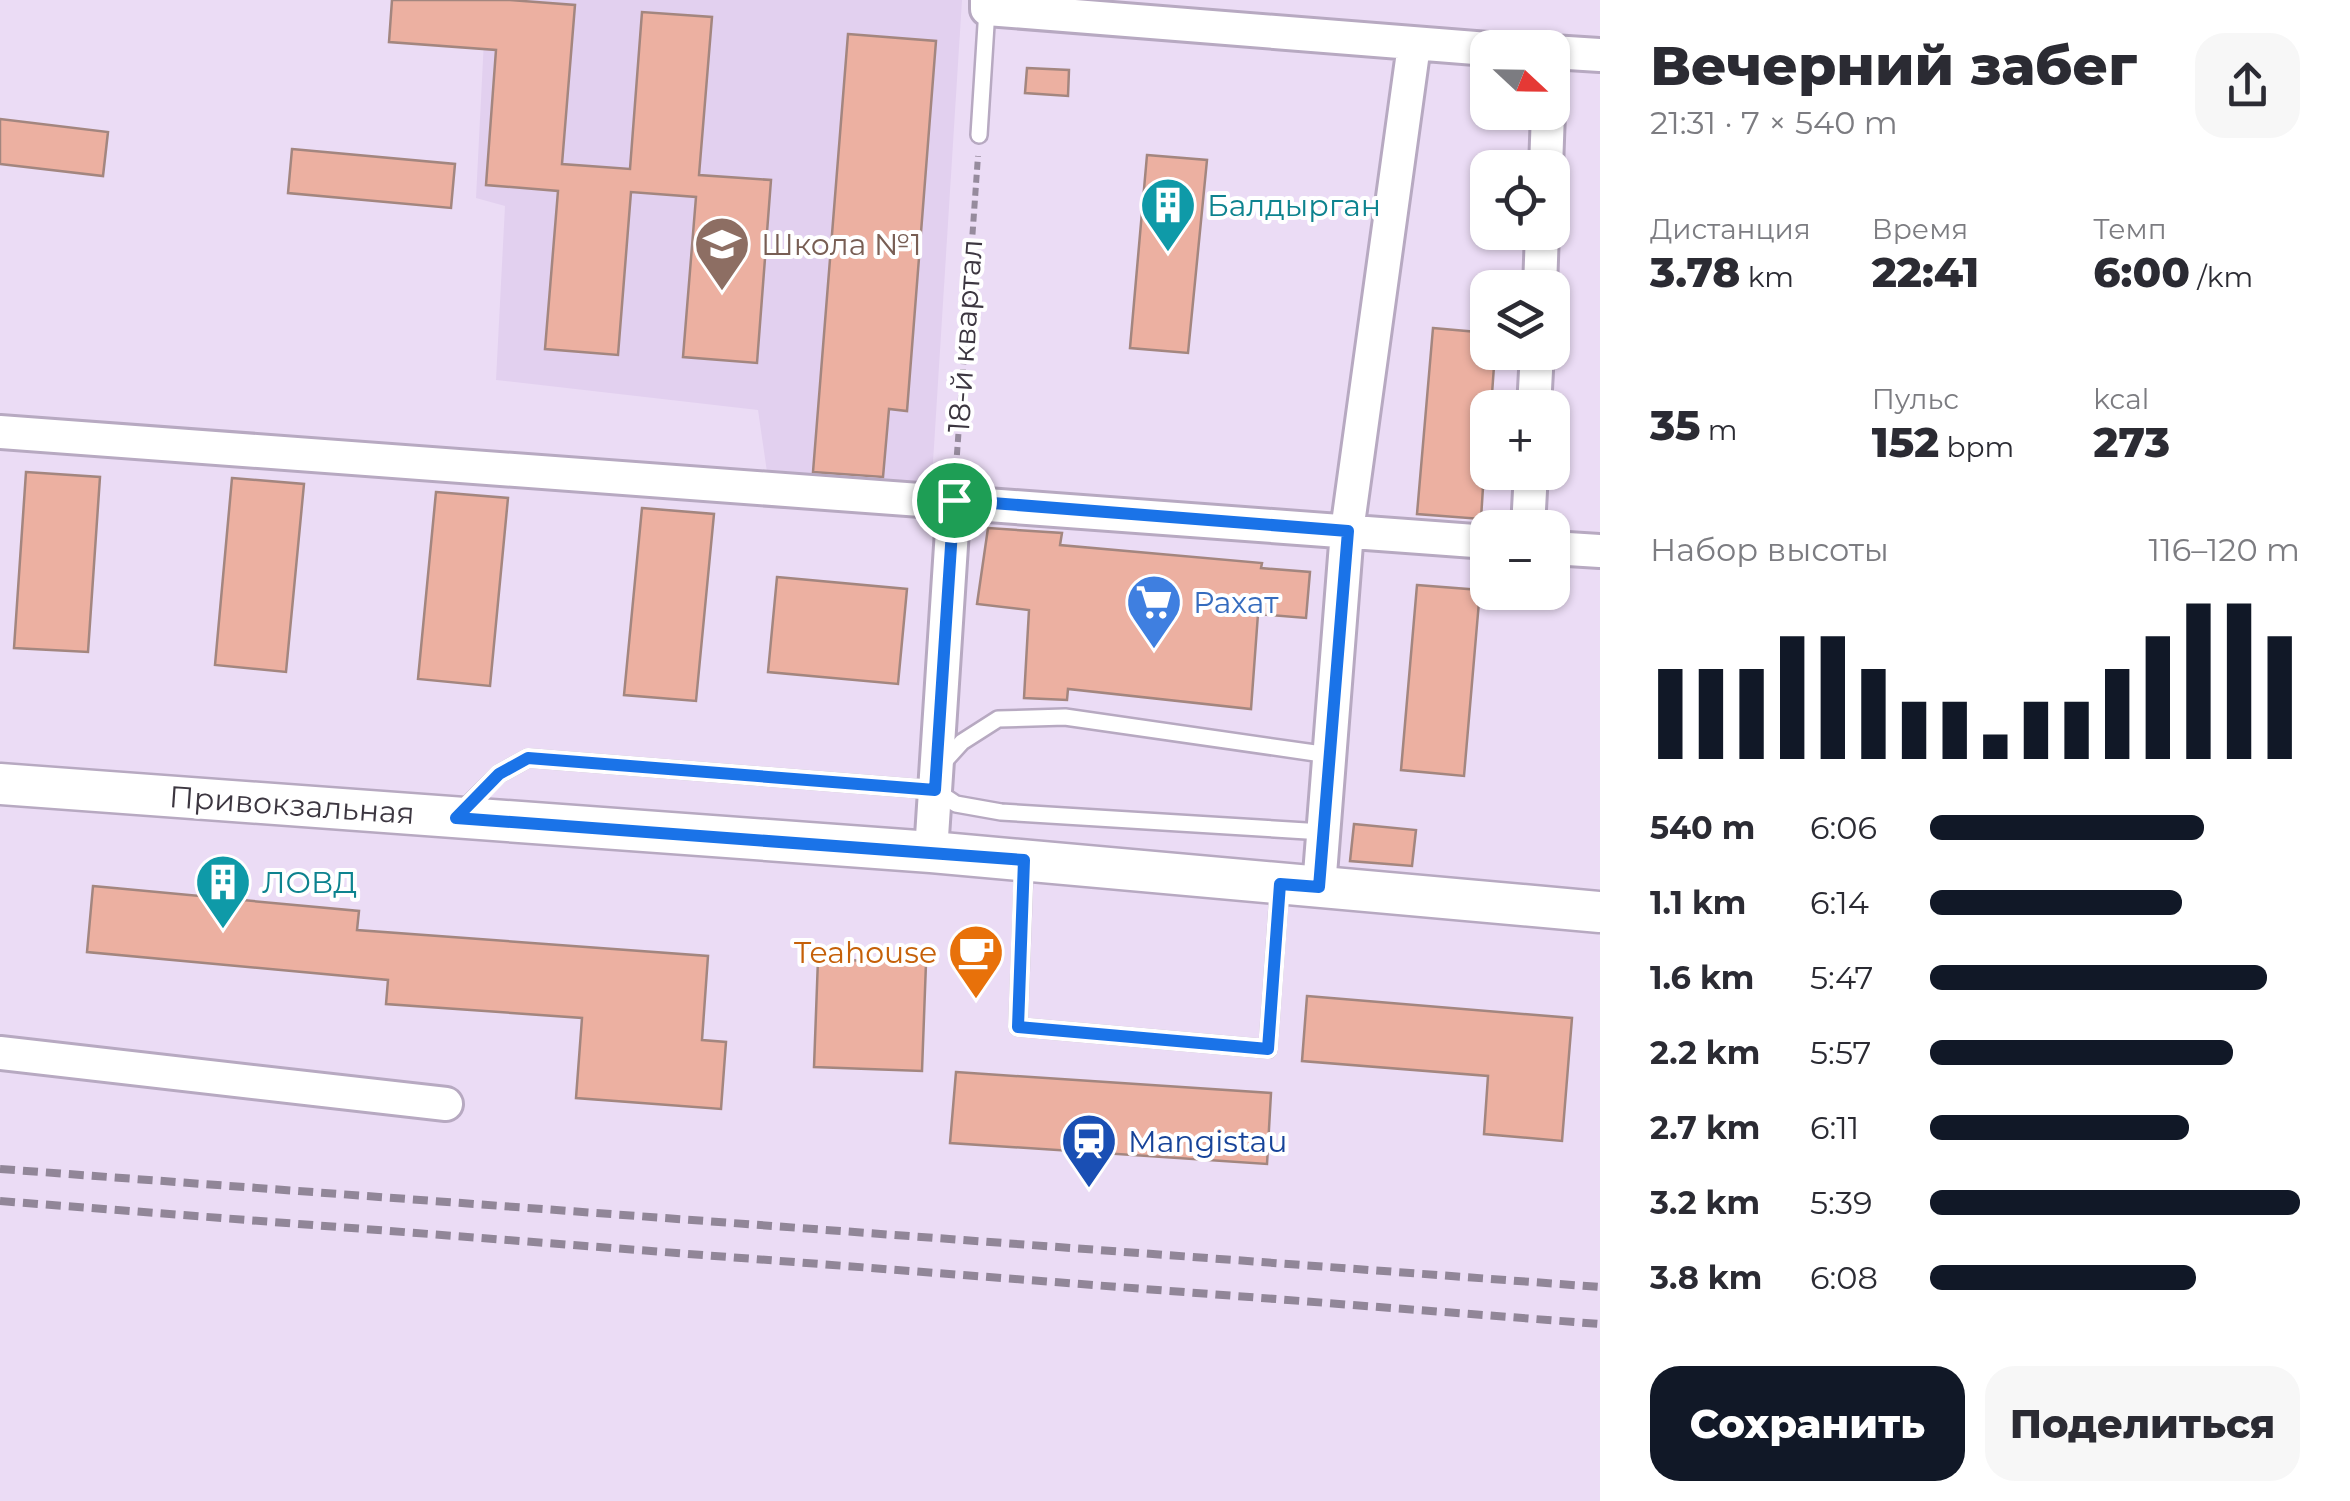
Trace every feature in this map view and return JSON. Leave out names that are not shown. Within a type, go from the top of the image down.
[{"type":"street","points":[[987,4],[1470,48]]},
{"type":"street","points":[[1300,885],[1323,832],[1348,531],[1414,45]]},
{"type":"street","points":[[1570,57],[1600,55]]},
{"type":"street","points":[[0,432],[1470,541]]},
{"type":"street","points":[[931,852],[954,500]]},
{"type":"street","points":[[1570,550],[1600,552]]},
{"type":"street","name":"Привокзальная","points":[[0,784],[931,852],[1600,912]]},
{"type":"street","points":[[0,1053],[446,1104]]},
{"type":"lane","points":[[979,135],[987,4]]},
{"type":"lane","points":[[936,781],[962,742],[998,719],[1065,718],[1329,755]]},
{"type":"lane","points":[[456,818],[499,774],[528,758],[936,781],[956,804],[1001,812],[1323,832]]},
{"type":"lane","points":[[1024,860],[1018,1027],[1056,1031],[1268,1049],[1300,885]]},
{"type":"path","name":"18-й квартал","points":[[954,500],[979,135]]},
{"type":"shaded area","name":"Школа №1","points":[[486,0],[962,0],[931,494],[768,479],[758,410],[496,380],[505,206],[476,198]]},
{"type":"building","points":[[392,0],[510,0],[575,5],[562,164],[630,169],[642,12],[712,17],[699,175],[771,180],[757,363],[683,357],[696,197],[631,192],[618,355],[545,349],[558,191],[486,185],[496,50],[389,42]]},
{"type":"building","points":[[848,34],[936,41],[907,411],[889,409],[883,477],[813,472]]},
{"type":"building","points":[[1027,68],[1069,70],[1068,96],[1025,93]]},
{"type":"building","points":[[0,119],[108,132],[103,176],[0,164]]},
{"type":"building","points":[[292,149],[455,164],[451,208],[288,193]]},
{"type":"building","name":"Балдырган","points":[[1147,155],[1207,160],[1188,353],[1130,348]]},
{"type":"building","points":[[1433,328],[1470,331],[1470,370],[1494,370],[1492,390],[1470,390],[1470,490],[1483,490],[1482,510],[1470,510],[1470,518],[1417,514]]},
{"type":"building","points":[[26,472],[100,477],[88,652],[14,648]]},
{"type":"building","points":[[232,478],[304,484],[286,672],[215,665]]},
{"type":"building","points":[[436,492],[508,498],[490,686],[418,679]]},
{"type":"building","points":[[642,508],[714,514],[696,701],[624,695]]},
{"type":"building","points":[[988,528],[1062,533],[1060,545],[1262,563],[1261,568],[1310,572],[1306,618],[1258,614],[1251,709],[1068,689],[1067,700],[1024,698],[1029,610],[977,604]]},
{"type":"building","points":[[777,577],[907,589],[898,684],[768,672]]},
{"type":"building","points":[[1417,585],[1470,589],[1470,610],[1478,610],[1464,776],[1401,770]]},
{"type":"building","points":[[1354,824],[1416,830],[1412,866],[1350,861]]},
{"type":"building","points":[[93,886],[359,911],[357,930],[708,956],[702,1040],[726,1042],[721,1109],[576,1098],[582,1018],[386,1004],[388,980],[87,952]]},
{"type":"building","points":[[818,959],[926,963],[922,1071],[814,1067]]},
{"type":"building","points":[[1307,996],[1572,1018],[1562,1141],[1484,1134],[1488,1076],[1302,1061]]},
{"type":"building","name":"Mangistau","points":[[956,1072],[1271,1093],[1267,1164],[950,1143]]},
{"type":"railway","points":[[0,1169],[1600,1287]]},
{"type":"railway","points":[[0,1201],[1600,1324]]},
{"type":"place","name":"Балдырган","points":[[1168,254]]},
{"type":"place","name":"Школа №1","points":[[722,293]]},
{"type":"place","name":"Рахат","points":[[1154,651]]},
{"type":"place","name":"ЛОВД","points":[[223,931]]},
{"type":"place","name":"Teahouse","points":[[976,1001]]},
{"type":"place","name":"Mangistau","points":[[1089,1190]]},
{"type":"route","points":[[954,500],[1348,531],[1319,887],[1280,884],[1268,1049],[1018,1027],[1024,860],[456,818],[499,774],[528,758],[935,790],[954,500]]}]
